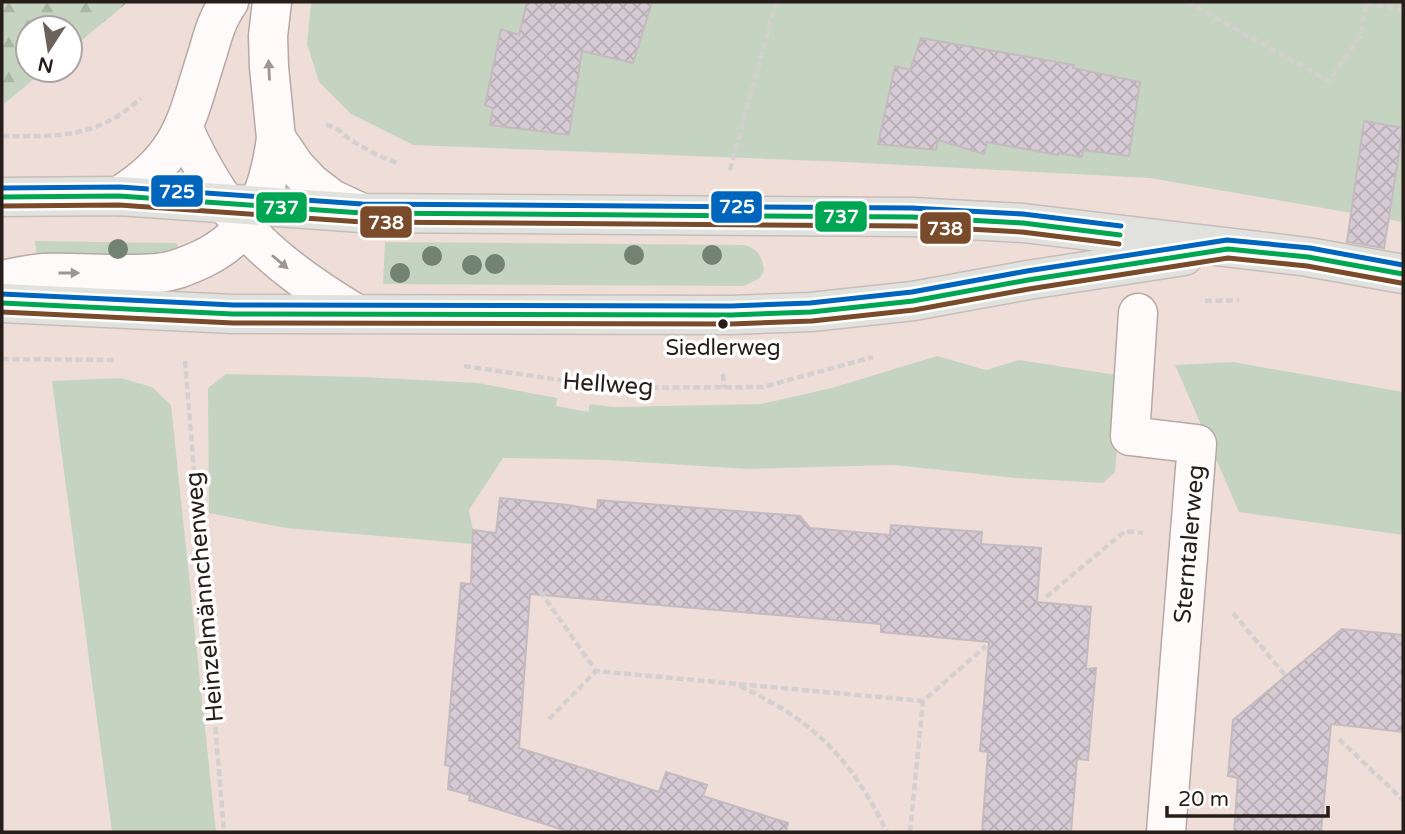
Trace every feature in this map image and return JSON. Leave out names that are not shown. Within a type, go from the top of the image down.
[{"type":"main road","points":[[2,197],[119,196],[243,212],[912,216],[1023,223],[1307,257],[1403,274]]},
{"type":"main road","points":[[2,303],[183,313],[732,315],[811,312],[913,301],[1228,249]]},
{"type":"street","points":[[119,196],[144,180],[170,152],[184,129],[216,27],[229,2]]},
{"type":"street","points":[[2,280],[42,273],[157,273],[176,270],[214,253],[269,177],[276,138],[269,57],[272,2]]},
{"type":"street","points":[[184,129],[197,158],[243,212],[260,245],[307,284],[355,313]]},
{"type":"street","points":[[276,138],[295,166],[311,183],[332,199],[362,213]]},
{"type":"street","name":"Sterntalerweg","points":[[1138,313],[1130,436],[1197,444],[1166,832]]},
{"type":"path","points":[[730,172],[776,2]]},
{"type":"path","points":[[1187,2],[1329,81],[1361,35],[1366,3],[1403,10]]},
{"type":"path","points":[[2,136],[75,134],[100,127],[134,104]]},
{"type":"path","points":[[320,124],[333,126],[366,148]]},
{"type":"path","points":[[38,136],[38,149]]},
{"type":"path","points":[[2,359],[119,360]]},
{"type":"path","name":"Hellweg","points":[[457,365],[614,388],[723,388],[764,387],[862,359]]},
{"type":"path","name":"Heinzelmännchenweg","points":[[172,360],[185,361],[224,832]]},
{"type":"path","points":[[723,374],[723,388]]},
{"type":"path","points":[[1045,597],[1125,531],[1190,538]]},
{"type":"path","points":[[540,590],[597,671],[923,701]]},
{"type":"path","points":[[1185,599],[1225,603],[1291,682]]},
{"type":"path","points":[[910,832],[923,701],[985,646]]},
{"type":"path","points":[[549,719],[597,671]]},
{"type":"path","points":[[736,684],[777,704],[805,722],[831,746],[876,809],[887,832]]},
{"type":"path","points":[[1339,739],[1403,800]]},
{"type":"green space","points":[[2,2],[128,2],[84,38],[84,14],[14,14],[14,84],[28,84],[4,104]]},
{"type":"green space","points":[[311,2],[1403,2],[1403,222],[1150,178],[845,162],[413,145],[351,114],[319,82],[307,44]]},
{"type":"green space","points":[[35,241],[176,243],[179,248],[167,256],[37,257]]},
{"type":"green space","points":[[385,242],[745,245],[759,254],[764,270],[760,278],[744,286],[383,284]]},
{"type":"green space","points":[[937,356],[986,370],[1019,360],[1123,376],[1115,472],[1103,483],[1016,478],[894,465],[748,469],[606,460],[503,458],[469,510],[473,544],[286,528],[209,513],[208,388],[226,374],[478,383],[557,398],[556,406],[588,412],[590,404],[612,407],[761,404],[832,388]]},
{"type":"green space","points":[[1233,362],[1403,392],[1403,535],[1239,512],[1175,365]]},
{"type":"green space","points":[[121,378],[152,387],[171,405],[216,832],[112,832],[52,381]]},
{"type":"building","points":[[527,2],[652,2],[633,63],[582,51],[569,135],[490,125],[493,108],[485,105],[501,29],[519,35]]},
{"type":"building","points":[[921,38],[1074,65],[1073,68],[1140,82],[1129,156],[1083,150],[1082,157],[1058,155],[987,142],[984,154],[938,140],[936,150],[878,144],[895,66],[910,70]]},
{"type":"building","points":[[1364,121],[1403,128],[1384,248],[1347,242]]},
{"type":"building","points":[[500,498],[597,510],[598,500],[800,516],[810,528],[890,535],[891,525],[982,532],[981,544],[1041,548],[1037,602],[1091,607],[1086,669],[1096,668],[1088,760],[1077,759],[1071,832],[982,832],[988,752],[980,751],[989,642],[881,632],[881,624],[530,594],[519,748],[659,792],[666,772],[707,785],[703,796],[788,823],[786,832],[570,832],[469,800],[470,795],[448,789],[450,766],[445,765],[461,583],[471,584],[473,530],[496,533]]},
{"type":"building","points":[[1342,629],[1403,635],[1403,732],[1331,724],[1321,832],[1234,832],[1238,778],[1228,776],[1233,720]]},
{"type":"transit line","name":"725","points":[[2,188],[120,187],[362,204],[912,208],[1023,214],[1121,226]]},
{"type":"transit line","name":"737","points":[[2,197],[119,196],[362,213],[912,217],[1023,223],[1120,235]]},
{"type":"transit line","name":"738","points":[[2,206],[119,205],[362,222],[912,226],[1022,232],[1119,244]]},
{"type":"transit line","name":"725","points":[[2,294],[233,305],[731,306],[810,303],[912,292],[1227,240],[1310,248],[1403,265]]},
{"type":"transit line","name":"737","points":[[2,303],[233,314],[731,315],[811,312],[913,301],[1228,249],[1308,257],[1403,274]]},
{"type":"transit line","name":"738","points":[[2,312],[233,323],[731,324],[812,321],[914,310],[1228,258],[1307,266],[1401,283]]},
{"type":"place","name":"Siedlerweg","points":[[723,324]]}]
